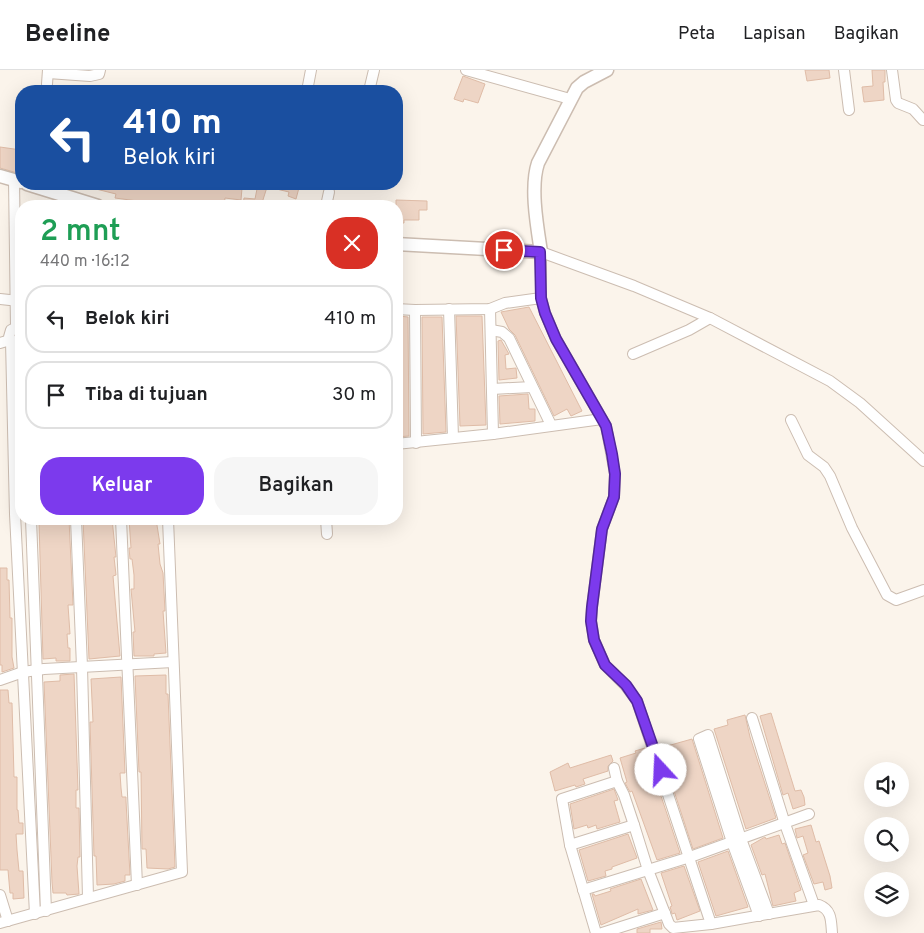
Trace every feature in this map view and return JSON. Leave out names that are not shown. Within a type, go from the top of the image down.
[{"type":"street","points":[[47,84],[48,71],[90,76],[99,74],[100,70]]},
{"type":"street","points":[[307,85],[311,70]]},
{"type":"street","points":[[370,85],[374,70]]},
{"type":"street","points":[[466,70],[570,99]]},
{"type":"street","points":[[607,70],[584,82],[577,88],[535,171],[541,298],[556,339],[602,419],[609,436],[615,474],[614,497],[602,529],[592,607],[591,621],[594,640],[605,665],[626,685],[637,701],[711,924]]},
{"type":"street","points":[[844,70],[849,110]]},
{"type":"street","points":[[892,70],[896,100],[898,103],[913,109],[923,120]]},
{"type":"street","points":[[0,176],[15,179]]},
{"type":"street","points":[[46,190],[79,200]]},
{"type":"street","points":[[327,200],[329,192]]},
{"type":"street","points":[[403,244],[540,252],[634,286],[710,318],[830,380],[860,403],[924,461]]},
{"type":"street","points":[[403,309],[490,309],[506,303],[541,298]]},
{"type":"street","points":[[0,299],[15,301]]},
{"type":"street","points":[[449,309],[453,438]]},
{"type":"street","points":[[490,309],[494,434]]},
{"type":"street","points":[[415,310],[416,443]]},
{"type":"street","points":[[633,354],[689,330],[710,318]]},
{"type":"street","points":[[15,319],[12,337],[11,392],[15,485]]},
{"type":"street","points":[[491,330],[502,332],[509,338],[550,425]]},
{"type":"street","points":[[492,389],[532,387]]},
{"type":"street","points":[[0,395],[11,392]]},
{"type":"street","points":[[403,444],[494,434],[602,419]]},
{"type":"street","points":[[791,420],[808,455],[824,467],[830,476],[852,528],[887,595],[896,600],[924,590]]},
{"type":"street","points":[[17,525],[36,914]]},
{"type":"street","points":[[31,525],[46,910]]},
{"type":"street","points":[[76,525],[88,897]]},
{"type":"street","points":[[122,525],[137,885]]},
{"type":"street","points":[[0,895],[4,922],[183,871],[168,525]]},
{"type":"street","points":[[326,525],[327,534]]},
{"type":"street","points":[[0,680],[23,672],[36,670],[173,662]]},
{"type":"street","points":[[752,718],[785,824],[814,905]]},
{"type":"street","points":[[737,841],[708,735],[699,739],[764,915]]},
{"type":"street","points":[[614,768],[648,870],[669,924],[673,928],[711,924],[814,905],[826,908],[829,913],[832,933]]},
{"type":"street","points":[[596,933],[570,845],[562,800],[617,781]]},
{"type":"street","points":[[583,890],[690,857],[809,814]]},
{"type":"street","points":[[570,845],[634,825]]},
{"type":"street","points":[[602,933],[665,913]]},
{"type":"building","points":[[805,70],[829,70],[830,78],[807,81]]},
{"type":"building","points":[[872,70],[885,70],[885,82],[883,82],[884,100],[864,102],[862,87],[873,86]]},
{"type":"building","points":[[463,76],[485,84],[478,103],[464,99],[463,102],[454,99]]},
{"type":"building","points":[[0,147],[15,149],[15,172],[0,168]]},
{"type":"building","points":[[100,190],[242,190],[241,200],[225,198],[225,200],[130,200],[115,198],[116,194]]},
{"type":"building","points":[[257,190],[266,190],[263,200],[244,200],[244,198],[255,199]]},
{"type":"building","points":[[281,190],[298,190],[296,199],[288,196],[289,192]]},
{"type":"building","points":[[403,200],[427,201],[427,210],[419,210],[419,220],[404,220],[404,223]]},
{"type":"building","points":[[529,307],[582,411],[571,416],[567,409],[554,416],[515,335],[509,329],[501,312]]},
{"type":"building","points":[[403,316],[408,317],[409,436],[403,436]]},
{"type":"building","points":[[456,316],[482,316],[486,425],[460,426]]},
{"type":"building","points":[[422,317],[442,317],[446,432],[423,434]]},
{"type":"building","points":[[501,340],[509,354],[505,355],[506,369],[516,368],[517,378],[499,380],[498,341]]},
{"type":"building","points":[[528,394],[529,409],[535,409],[535,421],[500,424],[499,396]]},
{"type":"building","points":[[39,525],[69,525],[73,605],[68,605],[70,634],[67,634],[70,661],[56,661],[56,658],[43,659]]},
{"type":"building","points":[[83,525],[113,525],[116,557],[114,557],[116,575],[113,576],[120,656],[89,659]]},
{"type":"building","points":[[129,525],[157,525],[160,544],[158,544],[160,564],[163,573],[166,653],[154,654],[154,656],[134,656],[133,632],[135,632],[131,589],[134,589],[134,575],[132,559],[130,559],[129,548],[131,548]]},
{"type":"building","points":[[0,568],[7,568],[7,580],[9,580],[14,668],[2,672],[2,665],[0,665]]},
{"type":"building","points":[[74,674],[78,790],[76,790],[76,808],[79,808],[80,857],[78,857],[77,866],[79,894],[67,895],[66,893],[53,893],[44,682],[60,681],[60,675]]},
{"type":"building","points":[[166,675],[175,867],[168,869],[147,868],[146,849],[142,849],[141,772],[139,772],[135,676]]},
{"type":"building","points":[[121,677],[125,773],[120,773],[122,797],[126,797],[130,875],[125,875],[125,881],[97,885],[96,856],[94,856],[90,722],[93,722],[91,679]]},
{"type":"building","points":[[0,690],[8,690],[9,703],[12,703],[14,777],[17,777],[17,810],[19,823],[23,823],[23,834],[16,834],[19,871],[23,871],[24,898],[13,899],[13,893],[10,893],[8,870],[0,870]]},
{"type":"building","points":[[771,713],[795,791],[801,790],[804,797],[805,805],[793,809],[788,793],[783,795],[760,716]]},
{"type":"building","points":[[745,715],[750,737],[776,818],[746,829],[714,729],[728,725],[727,720]]},
{"type":"building","points":[[692,739],[723,838],[693,849],[660,748]]},
{"type":"building","points":[[645,748],[680,853],[657,860],[632,791],[630,792],[625,783],[627,782],[620,758]]},
{"type":"building","points":[[611,755],[613,761],[608,766],[608,771],[583,779],[585,784],[555,791],[550,772],[568,763],[570,768]]},
{"type":"building","points":[[614,789],[618,800],[614,801],[620,822],[597,829],[596,825],[588,828],[587,825],[574,829],[570,804]]},
{"type":"building","points":[[811,825],[816,842],[819,841],[830,876],[832,888],[825,890],[823,882],[814,884],[803,855],[808,853],[803,836],[797,838],[795,829]]},
{"type":"building","points":[[628,834],[637,858],[605,871],[606,876],[588,881],[579,850]]},
{"type":"building","points":[[779,835],[782,844],[785,843],[801,890],[794,893],[796,901],[773,906],[765,874],[762,875],[751,845],[765,837],[766,839]]},
{"type":"building","points":[[728,851],[748,907],[716,916],[698,862]]},
{"type":"building","points":[[684,866],[700,911],[677,920],[675,913],[672,914],[670,907],[672,906],[661,873]]},
{"type":"building","points":[[641,879],[653,910],[638,914],[638,909],[601,925],[592,894],[595,896]]},
{"type":"building","points":[[661,922],[662,929],[650,929],[650,933],[637,933],[637,929]]},
{"type":"route","points":[[504,250],[540,252],[541,298],[545,313],[556,339],[606,426],[615,474],[614,497],[602,529],[592,607],[591,621],[594,640],[605,665],[626,685],[637,701],[650,743],[656,753],[661,770]]}]
